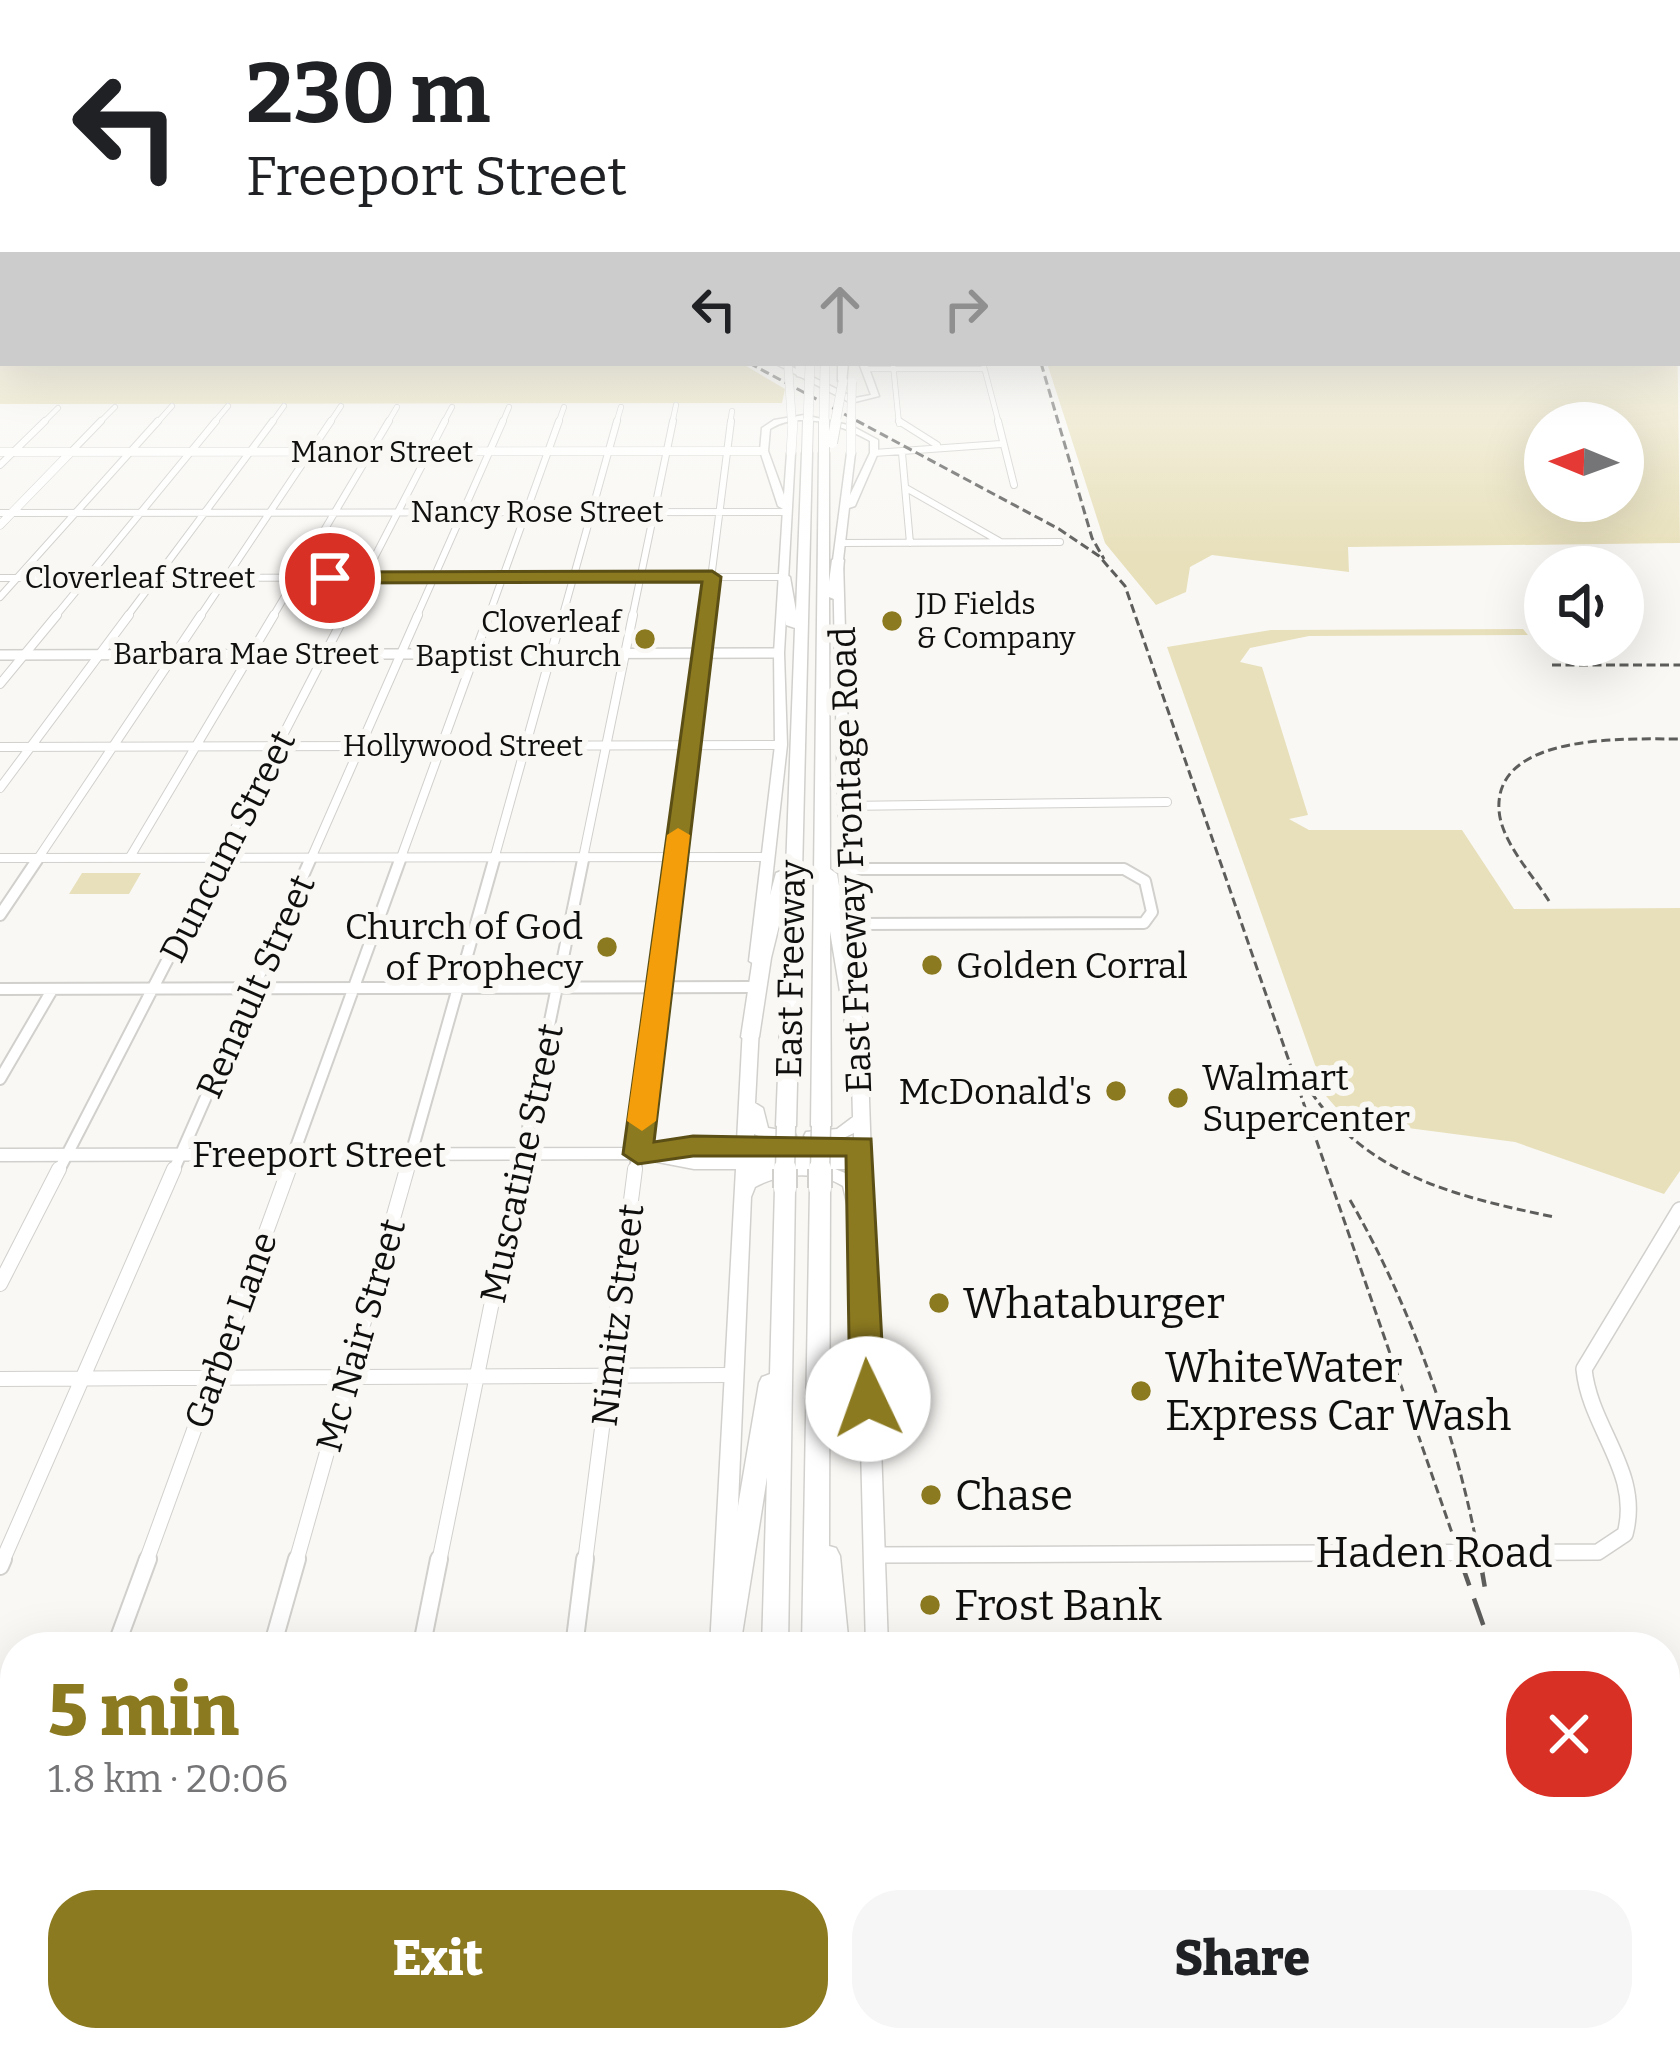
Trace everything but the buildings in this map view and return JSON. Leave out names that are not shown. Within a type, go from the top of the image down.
[{"type":"highway","name":"East Freeway","points":[[775,1632],[808,410],[800,366]]},
{"type":"highway","name":"East Freeway","points":[[814,1632],[825,366]]},
{"type":"highway","points":[[827,453],[845,370]]},
{"type":"highway","points":[[823,653],[838,560]]},
{"type":"highway","points":[[784,577],[799,656]]},
{"type":"highway","points":[[751,1037],[762,958],[794,827]]},
{"type":"highway","points":[[822,839],[846,954],[859,1052]]},
{"type":"highway","points":[[726,1632],[782,1295]]},
{"type":"highway","points":[[818,1468],[834,1632]]},
{"type":"main road","points":[[784,366],[854,401],[875,396],[861,366]]},
{"type":"main road","name":"East Freeway Frontage Road","points":[[724,1632],[732,1376],[753,987],[781,745],[785,512],[800,366]]},
{"type":"main road","name":"East Freeway Frontage Road","points":[[845,370],[851,453],[838,560],[844,806],[854,924],[877,1632]]},
{"type":"main road","points":[[785,512],[764,451],[767,424],[791,419],[857,430],[874,440],[874,453],[842,526]]},
{"type":"main road","points":[[748,1084],[755,1094],[755,1122],[766,1135],[841,1134],[860,1120]]},
{"type":"main road","name":"Freeport Street","points":[[0,1155],[638,1154],[680,1162],[744,1155],[861,1154]]},
{"type":"main road","points":[[741,1208],[747,1184],[758,1177],[833,1173],[851,1184],[862,1225]]},
{"type":"street","points":[[938,445],[899,424],[894,366],[983,366],[1014,485]]},
{"type":"street","name":"Muscatine Street","points":[[424,1632],[676,405]]},
{"type":"street","points":[[0,597],[172,406]]},
{"type":"street","points":[[0,684],[228,406]]},
{"type":"street","points":[[0,788],[284,406]]},
{"type":"street","points":[[0,915],[341,406]]},
{"type":"street","name":"Renault Street","points":[[0,1566],[509,406]]},
{"type":"street","points":[[0,525],[115,407]]},
{"type":"street","points":[[130,857],[397,407]]},
{"type":"street","name":"Duncum Street","points":[[0,1284],[452,407]]},
{"type":"street","name":"Garber Lane","points":[[121,1632],[564,407]]},
{"type":"street","name":"Mc Nair Street","points":[[276,1632],[621,407]]},
{"type":"street","points":[[0,465],[58,408]]},
{"type":"street","name":"Nimitz Street","points":[[576,1632],[732,411]]},
{"type":"street","points":[[874,453],[1001,444]]},
{"type":"street","name":"Manor Street","points":[[0,452],[764,451]]},
{"type":"street","points":[[902,453],[910,542]]},
{"type":"street","points":[[906,488],[1002,542]]},
{"type":"street","name":"Nancy Rose Street","points":[[0,513],[785,512]]},
{"type":"street","points":[[841,543],[1060,542]]},
{"type":"street","name":"Cloverleaf Street","points":[[0,578],[784,577]]},
{"type":"street","name":"Barbara Mae Street","points":[[0,655],[779,653]]},
{"type":"street","name":"Hollywood Street","points":[[0,748],[781,745]]},
{"type":"street","points":[[844,806],[1167,802]]},
{"type":"street","points":[[0,858],[767,857]]},
{"type":"street","points":[[848,869],[1124,869],[1137,874],[1149,890],[1152,912],[1144,922],[854,924]]},
{"type":"street","points":[[0,989],[753,987]]},
{"type":"street","points":[[0,1078],[52,989]]},
{"type":"street","name":"Haden Road","points":[[876,1556],[1598,1552],[1625,1534],[1632,1502],[1625,1474],[1590,1401],[1584,1370],[1680,1210]]},
{"type":"street","points":[[0,1379],[732,1376]]},
{"type":"shaded area","points":[[0,366],[746,366],[785,389],[782,403],[0,404]]},
{"type":"shaded area","points":[[1048,366],[1678,366],[1680,543],[1348,547],[1349,572],[1212,555],[1190,567],[1186,592],[1156,605],[1105,543]]},
{"type":"shaded area","points":[[1271,630],[1524,630],[1524,635],[1309,636],[1250,648],[1240,662],[1262,667],[1308,815],[1289,819],[1309,830],[1462,830],[1514,909],[1680,908],[1680,1171],[1664,1194],[1515,1142],[1347,1120],[1326,1096],[1167,647]]},
{"type":"shaded area","points":[[82,873],[141,873],[129,894],[69,894]]},
{"type":"railway","points":[[755,366],[1059,529],[1099,556],[1125,586],[1462,1562]]},
{"type":"railway","points":[[1042,366],[1092,538],[1104,559]]},
{"type":"railway","points":[[1644,665],[1680,665]]},
{"type":"railway","points":[[1549,901],[1511,846],[1501,822],[1503,785],[1518,766],[1568,745],[1680,739]]},
{"type":"railway","points":[[1311,1092],[1334,1121],[1388,1164],[1451,1191],[1554,1217]]},
{"type":"railway","points":[[1350,1200],[1393,1284],[1430,1375],[1480,1562]]},
{"type":"railway","points":[[1460,1559],[1486,1632]]},
{"type":"railway","points":[[1480,1559],[1487,1600]]},
{"type":"slow traffic","points":[[642,1121],[678,835]]},
{"type":"place","name":"JD Fields & Company","points":[[892,621]]},
{"type":"place","name":"Cloverleaf Baptist Church","points":[[645,639]]},
{"type":"place","name":"Church of God of Prophecy","points":[[607,947]]},
{"type":"place","name":"Golden Corral","points":[[932,965]]},
{"type":"place","name":"McDonald's","points":[[1116,1091]]},
{"type":"place","name":"Walmart Supercenter","points":[[1178,1098]]},
{"type":"place","name":"Whataburger","points":[[939,1303]]},
{"type":"place","name":"WhiteWater Express Car Wash","points":[[1141,1391]]},
{"type":"place","name":"Chase","points":[[931,1495]]},
{"type":"place","name":"Frost Bank","points":[[930,1605]]},
{"type":"route","points":[[330,578],[712,577],[638,1154],[693,1146],[861,1146],[868,1399]]}]
